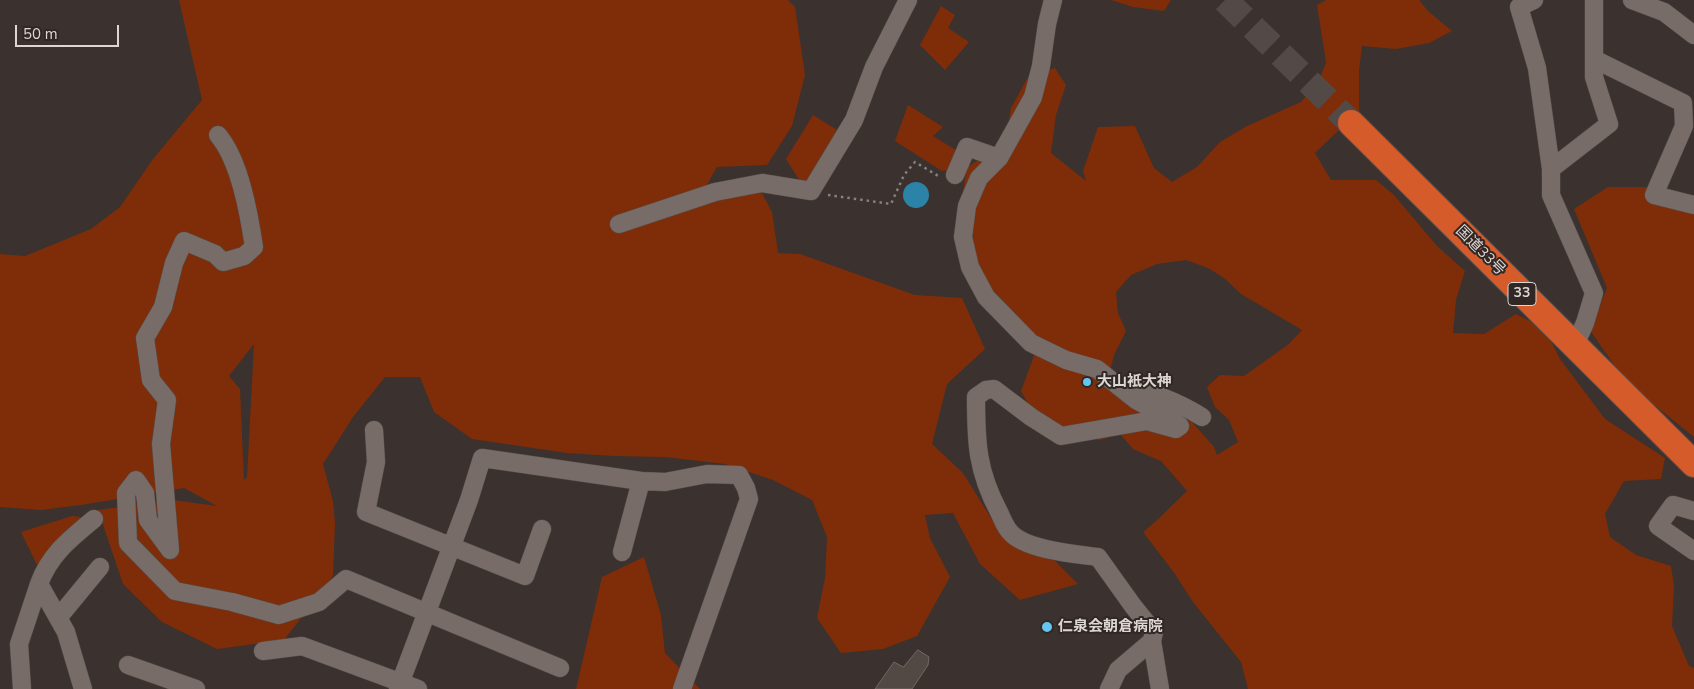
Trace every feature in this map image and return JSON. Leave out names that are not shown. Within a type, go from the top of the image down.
[{"type":"highway","name":"国道33号","points":[[1351,124],[1694,464]]},
{"type":"street","points":[[619,224],[715,192],[762,182],[812,191],[854,120],[874,67],[908,0]]},
{"type":"street","points":[[1053,0],[1047,24],[1041,66],[1033,97],[999,158],[979,178],[967,206],[963,238],[970,268],[986,297],[1031,343],[1066,360],[1097,369],[1136,400],[1168,417],[1180,426],[1176,429],[1146,421],[1061,436],[1031,418],[994,389],[986,390],[976,397],[978,454],[989,493],[1010,533],[1027,542],[1050,550],[1098,557],[1154,632],[1152,641],[1160,689]]},
{"type":"street","points":[[1534,0],[1520,7],[1537,68],[1551,169],[1551,195],[1594,293],[1575,345]]},
{"type":"street","points":[[1551,169],[1609,124],[1594,77],[1594,0]]},
{"type":"street","points":[[1632,0],[1664,12],[1694,35]]},
{"type":"street","points":[[1594,59],[1683,103],[1684,126],[1654,195],[1694,205]]},
{"type":"street","points":[[218,135],[227,146],[247,205],[254,247],[244,256],[223,262],[215,254],[184,241],[174,263],[163,307],[145,338],[151,380],[167,400],[161,444],[170,550],[148,520],[145,493],[136,480],[126,494],[128,543],[175,591],[232,602],[279,615],[318,602],[346,579],[560,668]]},
{"type":"street","points":[[955,175],[967,147],[999,158]]},
{"type":"street","points":[[1111,381],[1176,402],[1202,417]]},
{"type":"street","points":[[374,430],[376,462],[366,512],[525,576],[542,529]]},
{"type":"street","points":[[399,686],[469,500],[482,458],[641,481],[665,482],[707,474],[739,476],[746,488],[749,500],[682,689]]},
{"type":"street","points":[[622,552],[641,481]]},
{"type":"street","points":[[1694,511],[1673,506],[1658,526],[1694,551]]},
{"type":"street","points":[[22,689],[19,644],[39,584],[51,559],[69,540],[94,519]]},
{"type":"street","points":[[58,618],[100,567]]},
{"type":"street","points":[[39,584],[66,632],[83,689]]},
{"type":"street","points":[[1108,689],[1118,670],[1152,641]]},
{"type":"street","points":[[263,651],[302,646],[399,686],[418,689]]},
{"type":"street","points":[[128,665],[196,689]]},
{"type":"path","points":[[812,191],[890,204],[904,174],[915,162],[942,178],[955,175]]},
{"type":"shaded area","points":[[179,0],[788,0],[795,7],[805,75],[792,126],[767,165],[717,167],[704,190],[760,189],[772,212],[778,253],[800,254],[915,295],[962,298],[985,349],[947,384],[932,444],[963,473],[993,521],[1020,546],[1051,557],[1078,584],[1020,600],[980,564],[953,513],[925,515],[930,538],[950,577],[917,636],[883,649],[841,653],[817,618],[825,578],[827,537],[812,500],[773,480],[725,464],[665,457],[567,453],[472,439],[434,412],[420,377],[385,377],[353,417],[323,464],[333,501],[335,523],[333,576],[284,640],[217,649],[162,622],[123,584],[98,510],[173,500],[217,506],[184,488],[41,510],[0,507],[0,254],[25,256],[91,229],[120,207],[153,159],[202,100]],"holes":[[[254,344],[247,477],[244,480],[240,389],[229,376]]]},
{"type":"shaded area","points":[[1111,0],[1171,0],[1164,11],[1133,7]]},
{"type":"shaded area","points":[[1326,0],[1419,0],[1428,11],[1452,31],[1429,43],[1396,49],[1362,46],[1359,71],[1359,111],[1315,153],[1331,180],[1376,180],[1394,195],[1437,246],[1465,271],[1456,300],[1453,333],[1484,334],[1516,314],[1545,329],[1560,359],[1605,419],[1665,458],[1661,479],[1624,481],[1605,514],[1610,537],[1636,555],[1671,566],[1674,586],[1672,626],[1689,666],[1694,668],[1694,689],[1248,689],[1241,662],[1193,602],[1175,574],[1143,532],[1187,491],[1161,461],[1133,449],[1120,434],[1100,440],[1063,433],[1033,413],[1021,391],[1035,353],[973,272],[959,232],[966,168],[988,154],[1007,132],[1011,108],[1028,77],[1055,68],[1066,85],[1056,115],[1051,153],[1086,181],[1083,171],[1098,127],[1135,126],[1154,168],[1172,182],[1197,167],[1220,142],[1247,126],[1301,102],[1319,81],[1326,62],[1317,5]],"holes":[[[1186,260],[1208,268],[1224,278],[1241,294],[1302,330],[1289,344],[1244,376],[1220,375],[1207,387],[1215,407],[1229,420],[1238,442],[1217,455],[1214,447],[1192,422],[1159,407],[1109,375],[1114,355],[1126,331],[1118,313],[1116,292],[1131,275],[1157,264]]]},
{"type":"shaded area","points":[[941,6],[955,15],[948,28],[969,42],[945,70],[920,45]]},
{"type":"shaded area","points":[[908,105],[943,127],[933,136],[959,152],[950,170],[942,171],[895,141]]},
{"type":"shaded area","points":[[813,115],[842,133],[809,188],[803,186],[786,159]]},
{"type":"shaded area","points":[[1608,187],[1648,187],[1694,199],[1694,437],[1653,404],[1614,365],[1590,330],[1607,288],[1574,209]]},
{"type":"shaded area","points":[[72,516],[81,517],[38,567],[21,532]]},
{"type":"shaded area","points":[[644,557],[661,615],[665,653],[700,689],[576,689],[602,577]]},
{"type":"water","points":[[916,182],[925,186],[929,195],[925,204],[916,208],[907,204],[903,195],[907,186]]},
{"type":"building","points":[[918,650],[929,657],[928,665],[912,689],[875,689],[894,662],[903,667]]},
{"type":"tunnel","points":[[1225,0],[1351,123]]},
{"type":"place","name":"大山衹大神","points":[[1087,382]]},
{"type":"place","name":"仁泉会朝倉病院","points":[[1047,627]]}]
